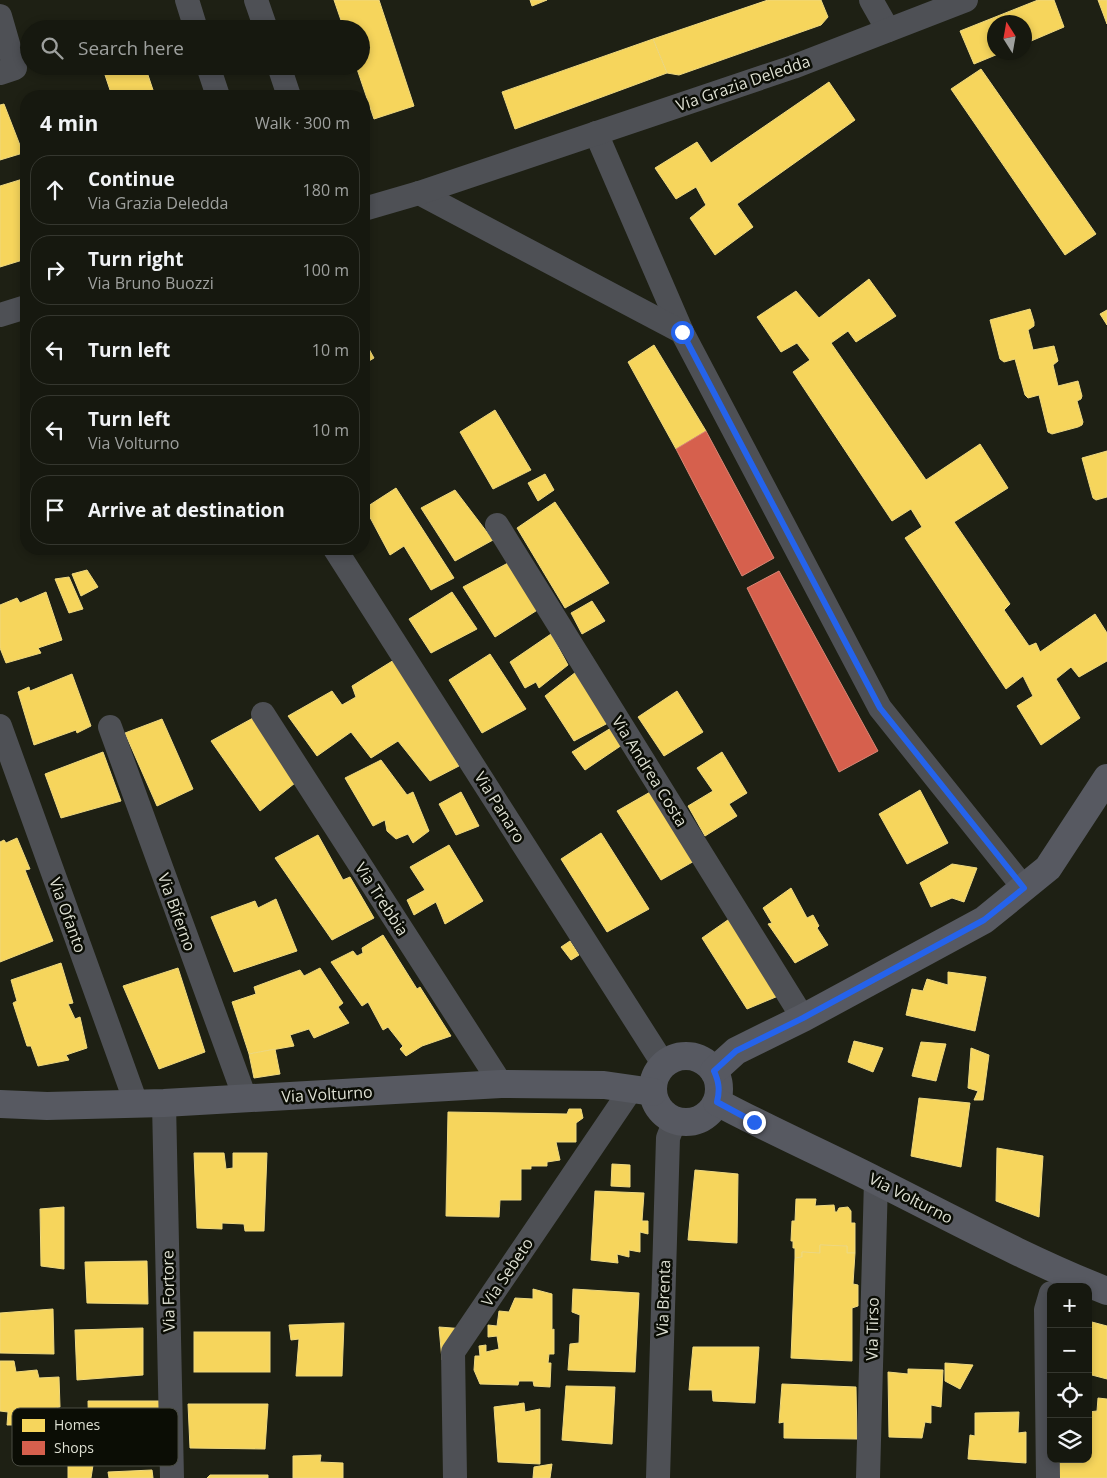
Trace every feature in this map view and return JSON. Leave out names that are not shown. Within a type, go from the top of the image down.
[{"type":"street","points":[[187,0],[193,20]]},
{"type":"street","points":[[256,0],[263,20]]},
{"type":"street","points":[[871,0],[888,30]]},
{"type":"street","name":"Via Grazia Deledda","points":[[370,207],[419,193],[793,67],[966,0]]},
{"type":"street","points":[[0,16],[14,68],[0,73]]},
{"type":"street","points":[[211,75],[216,90]]},
{"type":"street","points":[[282,75],[287,90]]},
{"type":"street","points":[[596,133],[682,332],[880,708],[1024,888]]},
{"type":"street","points":[[419,193],[682,332]]},
{"type":"street","points":[[0,315],[20,309]]},
{"type":"street","name":"Via Andrea Costa","points":[[497,524],[803,1018]]},
{"type":"street","name":"Via Panaro","points":[[339,555],[664,1065]]},
{"type":"street","name":"Via Trebbia","points":[[263,714],[501,1084]]},
{"type":"street","name":"Via Ofanto","points":[[0,726],[136,1103]]},
{"type":"street","name":"Via Biferno","points":[[110,727],[245,1098]]},
{"type":"street","points":[[714,1071],[736,1051],[803,1018],[984,920],[1048,868],[1107,778]]},
{"type":"street","points":[[685,1056],[696,1058],[706,1063],[714,1071],[719,1091],[717,1102],[704,1117],[695,1121],[685,1122],[666,1116],[643,1090],[654,1082],[664,1065],[674,1059],[685,1056]]},
{"type":"street","name":"Via Volturno","points":[[0,1104],[46,1106],[164,1104],[501,1084],[604,1085],[643,1090]]},
{"type":"street","name":"Via Sebeto","points":[[455,1478],[453,1352],[643,1090]]},
{"type":"street","name":"Via Volturno","points":[[717,1102],[754,1122],[876,1180],[1051,1283]]},
{"type":"street","name":"Via Fortore","points":[[164,1104],[171,1408]]},
{"type":"street","name":"Via Brenta","points":[[658,1478],[668,1138],[675,1120]]},
{"type":"street","name":"Via Tirso","points":[[868,1478],[876,1180]]},
{"type":"street","name":"Via Volturno","points":[[1092,1290],[1107,1292]]},
{"type":"street","points":[[1047,1306],[1048,1478]]},
{"type":"building: Homes","points":[[334,0],[379,0],[414,106],[374,119],[370,107],[370,90],[364,90],[359,75],[370,75],[370,20],[341,20]]},
{"type":"building: Homes","points":[[530,0],[547,0],[532,6]]},
{"type":"building: Homes","points":[[768,0],[821,0],[828,17],[821,25],[679,75],[667,73],[653,39]]},
{"type":"building: Homes","points":[[1038,0],[1054,0],[1064,27],[1032,41],[1032,15],[1000,15]]},
{"type":"building: Homes","points":[[1098,0],[1107,0],[1107,24]]},
{"type":"building: Homes","points":[[987,20],[987,59],[974,64],[960,31]]},
{"type":"building: Homes","points":[[653,39],[667,73],[515,129],[502,92]]},
{"type":"building: Homes","points":[[981,69],[1096,234],[1065,255],[951,89]]},
{"type":"building: Homes","points":[[105,75],[148,75],[153,90],[110,90]]},
{"type":"building: Homes","points":[[829,82],[855,120],[737,204],[753,227],[715,255],[690,218],[706,205],[696,187],[676,199],[655,168],[697,142],[711,163]]},
{"type":"building: Homes","points":[[4,104],[20,145],[20,154],[0,160],[0,105]]},
{"type":"building: Homes","points":[[20,180],[20,261],[0,267],[0,186]]},
{"type":"building: Homes","points":[[869,279],[896,316],[856,342],[848,331],[831,343],[926,480],[980,444],[1008,488],[954,522],[1010,604],[1004,610],[1029,646],[1036,643],[1040,652],[1095,614],[1107,633],[1107,661],[1079,677],[1071,667],[1056,679],[1080,718],[1041,745],[1017,706],[1033,696],[1023,676],[1006,689],[905,538],[922,527],[911,509],[892,521],[793,372],[810,360],[797,343],[781,352],[757,317],[796,291],[819,318]]},
{"type":"building: Homes","points":[[1030,309],[1034,326],[1028,330],[1033,350],[1054,346],[1058,361],[1053,365],[1058,386],[1078,381],[1082,396],[1077,401],[1083,422],[1078,427],[1052,434],[1048,432],[1039,395],[1028,398],[1025,395],[1015,359],[1004,362],[1000,359],[990,320]]},
{"type":"building: Homes","points":[[1107,310],[1107,325],[1100,314]]},
{"type":"building: Homes","points":[[654,345],[706,431],[676,449],[628,362]]},
{"type":"building: Homes","points":[[370,351],[374,358],[370,360]]},
{"type":"building: Homes","points":[[495,410],[531,470],[493,489],[460,432]]},
{"type":"building: Homes","points":[[1107,451],[1107,497],[1096,500],[1093,498],[1082,458]]},
{"type":"building: Homes","points":[[545,474],[554,490],[538,501],[528,483]]},
{"type":"building: Homes","points":[[396,488],[454,578],[431,590],[404,546],[390,555],[370,517],[370,505]]},
{"type":"building: Homes","points":[[455,490],[493,540],[455,561],[421,508]]},
{"type":"building: Homes","points":[[555,502],[609,583],[565,608],[517,528]]},
{"type":"building: Homes","points":[[508,563],[539,609],[495,637],[463,587]]},
{"type":"building: Homes","points":[[87,570],[98,587],[81,596],[72,574]]},
{"type":"building: Homes","points":[[69,577],[83,609],[69,613],[55,579]]},
{"type":"building: Homes","points":[[46,592],[62,640],[38,648],[41,653],[6,663],[0,648],[0,605],[17,598],[20,603]]},
{"type":"building: Homes","points":[[452,592],[477,629],[431,653],[409,619]]},
{"type":"building: Homes","points":[[592,601],[605,621],[582,634],[571,613]]},
{"type":"building: Homes","points":[[551,634],[568,665],[539,688],[536,682],[525,688],[510,662]]},
{"type":"building: Homes","points":[[490,654],[526,709],[482,733],[449,680]]},
{"type":"building: Homes","points":[[394,660],[459,766],[430,781],[398,741],[371,758],[351,732],[317,756],[288,716],[332,691],[342,705],[356,697],[352,686]]},
{"type":"building: Homes","points":[[576,672],[608,723],[574,741],[545,696]]},
{"type":"building: Homes","points":[[72,674],[91,726],[77,733],[76,730],[34,745],[18,692],[29,687],[30,691]]},
{"type":"building: Homes","points":[[677,691],[703,732],[664,756],[638,717]]},
{"type":"building: Homes","points":[[253,718],[295,783],[260,811],[211,741]]},
{"type":"building: Homes","points":[[162,719],[193,789],[157,806],[125,733]]},
{"type":"building: Homes","points":[[611,728],[622,745],[585,770],[572,752]]},
{"type":"building: Homes","points":[[103,752],[121,801],[61,818],[45,774]]},
{"type":"building: Homes","points":[[722,752],[747,793],[729,804],[737,816],[705,836],[688,806],[713,791],[697,768]]},
{"type":"building: Homes","points":[[381,760],[407,795],[413,792],[429,831],[413,843],[408,834],[396,839],[387,831],[385,820],[373,826],[345,778]]},
{"type":"building: Homes","points":[[920,790],[948,843],[907,864],[879,814]]},
{"type":"building: Homes","points":[[652,791],[696,860],[661,880],[617,811]]},
{"type":"building: Homes","points":[[461,792],[479,826],[456,835],[439,804]]},
{"type":"building: Homes","points":[[601,833],[649,909],[607,932],[561,859]]},
{"type":"building: Homes","points":[[318,835],[343,880],[350,877],[374,918],[332,940],[275,858]]},
{"type":"building: Homes","points":[[17,838],[30,869],[25,870],[53,941],[0,962],[0,842],[4,840],[6,843]]},
{"type":"building: Homes","points":[[449,845],[483,901],[445,924],[436,902],[414,915],[407,900],[425,890],[410,867]]},
{"type":"building: Homes","points":[[952,864],[977,868],[964,902],[952,898],[931,907],[920,883]]},
{"type":"building: Homes","points":[[791,888],[807,918],[813,915],[819,926],[817,928],[828,945],[795,963],[768,924],[772,923],[763,908]]},
{"type":"building: Homes","points":[[276,899],[297,951],[234,972],[211,917],[255,901],[258,908]]},
{"type":"building: Homes","points":[[735,915],[783,994],[747,1009],[702,938]]},
{"type":"building: Homes","points":[[383,935],[417,989],[420,987],[451,1036],[422,1046],[406,1056],[400,1049],[403,1046],[388,1027],[383,1030],[368,1002],[362,1006],[331,962],[353,951],[357,956],[363,953],[362,948]]},
{"type":"building: Homes","points":[[570,941],[579,955],[571,960],[561,947]]},
{"type":"building: Homes","points":[[61,963],[73,1003],[68,1004],[75,1019],[80,1017],[87,1048],[66,1055],[69,1060],[38,1066],[31,1046],[27,1046],[13,1003],[17,1001],[11,980]]},
{"type":"building: Homes","points":[[178,968],[205,1052],[159,1069],[123,986]]},
{"type":"building: Homes","points":[[320,968],[343,1003],[338,1007],[349,1023],[314,1038],[309,1029],[290,1035],[294,1046],[249,1054],[232,1002],[256,994],[254,987],[300,970],[304,976]]},
{"type":"building: Homes","points":[[948,972],[986,977],[975,1031],[906,1015],[912,989],[923,991],[927,979],[948,985]]},
{"type":"building: Homes","points":[[854,1041],[883,1048],[873,1072],[848,1062]]},
{"type":"building: Homes","points":[[921,1042],[946,1044],[936,1081],[912,1076]]},
{"type":"building: Homes","points":[[971,1048],[989,1055],[983,1100],[974,1100],[978,1091],[968,1088]]},
{"type":"building: Homes","points":[[275,1049],[280,1074],[254,1078],[249,1054]]},
{"type":"building: Homes","points":[[919,1098],[970,1103],[961,1167],[911,1156]]},
{"type":"building: Homes","points":[[569,1109],[581,1109],[583,1118],[576,1123],[576,1142],[556,1142],[560,1160],[547,1162],[547,1166],[531,1166],[531,1169],[521,1169],[521,1200],[500,1200],[499,1217],[446,1216],[448,1112],[567,1114]]},
{"type":"building: Homes","points":[[997,1148],[1043,1156],[1039,1217],[996,1201]]},
{"type":"building: Homes","points":[[194,1153],[224,1153],[226,1169],[233,1168],[233,1153],[267,1153],[264,1231],[245,1231],[244,1224],[222,1223],[222,1229],[197,1228]]},
{"type":"building: Homes","points":[[612,1164],[630,1165],[630,1187],[611,1186]]},
{"type":"building: Homes","points":[[695,1170],[738,1174],[737,1243],[688,1240]]},
{"type":"building: Homes","points":[[595,1191],[644,1193],[642,1221],[648,1221],[648,1234],[640,1232],[640,1252],[629,1250],[629,1257],[617,1254],[618,1263],[591,1260]]},
{"type":"building: Homes","points":[[796,1199],[816,1199],[815,1206],[834,1205],[835,1212],[839,1208],[848,1207],[851,1211],[851,1223],[855,1223],[855,1253],[847,1253],[847,1246],[820,1245],[820,1253],[802,1252],[802,1257],[795,1258],[795,1248],[793,1248],[793,1241],[791,1241],[792,1221],[795,1221]]},
{"type":"building: Homes","points":[[64,1207],[64,1269],[41,1266],[40,1209]]},
{"type":"building: Homes","points":[[820,1245],[847,1246],[847,1253],[855,1253],[853,1284],[858,1285],[858,1306],[852,1308],[852,1361],[791,1358],[795,1258],[802,1257],[802,1252],[820,1253]]},
{"type":"building: Homes","points":[[147,1261],[148,1304],[87,1303],[85,1262]]},
{"type":"building: Homes","points":[[533,1289],[552,1294],[554,1354],[549,1354],[548,1363],[551,1363],[550,1387],[534,1386],[533,1381],[519,1381],[518,1385],[480,1384],[474,1370],[475,1356],[480,1356],[479,1346],[486,1345],[486,1352],[499,1349],[497,1336],[488,1337],[488,1325],[497,1326],[499,1311],[509,1312],[515,1298],[533,1299]]},
{"type":"building: Homes","points":[[573,1289],[639,1293],[635,1372],[568,1370],[570,1344],[579,1343],[580,1315],[572,1312]]},
{"type":"building: Homes","points":[[53,1309],[54,1354],[0,1353],[0,1313]]},
{"type":"building: Homes","points":[[1092,1322],[1107,1326],[1107,1379],[1092,1375]]},
{"type":"building: Homes","points":[[344,1323],[342,1376],[296,1376],[299,1339],[291,1340],[289,1325]]},
{"type":"building: Homes","points":[[439,1327],[465,1329],[442,1360]]},
{"type":"building: Homes","points":[[143,1328],[143,1375],[77,1380],[75,1330]]},
{"type":"building: Homes","points":[[194,1332],[270,1332],[270,1372],[194,1372]]},
{"type":"building: Homes","points":[[693,1347],[759,1347],[755,1403],[713,1401],[712,1390],[689,1390]]},
{"type":"building: Homes","points":[[0,1361],[14,1361],[16,1372],[37,1370],[39,1378],[59,1377],[60,1407],[12,1408],[12,1425],[7,1425],[8,1412],[0,1411]]},
{"type":"building: Homes","points":[[945,1363],[973,1365],[960,1389],[945,1381]]},
{"type":"building: Homes","points":[[908,1369],[943,1370],[941,1407],[931,1405],[931,1423],[925,1422],[922,1438],[889,1437],[888,1372],[908,1374]]},
{"type":"building: Homes","points":[[782,1384],[856,1387],[857,1439],[784,1438],[784,1422],[779,1423]]},
{"type":"building: Homes","points":[[566,1386],[615,1387],[612,1444],[562,1440]]},
{"type":"building: Homes","points":[[1098,1398],[1107,1399],[1107,1478],[1057,1478],[1058,1463],[1092,1463],[1092,1412],[1097,1411]]},
{"type":"building: Homes","points":[[88,1401],[161,1401],[161,1408],[88,1408]]},
{"type":"building: Homes","points":[[524,1403],[525,1412],[540,1409],[540,1464],[498,1462],[494,1407]]},
{"type":"building: Homes","points":[[188,1404],[268,1404],[265,1449],[190,1448]]},
{"type":"building: Homes","points":[[1019,1412],[1018,1433],[1026,1432],[1026,1463],[968,1459],[970,1435],[975,1436],[975,1413]]},
{"type":"building: Homes","points":[[321,1455],[320,1462],[343,1463],[343,1478],[293,1478],[293,1456]]},
{"type":"building: Homes","points":[[552,1464],[550,1478],[533,1478],[534,1467]]},
{"type":"building: Homes","points":[[68,1466],[93,1466],[91,1478],[68,1478]]},
{"type":"building: Homes","points":[[152,1470],[153,1478],[109,1478],[108,1472]]},
{"type":"building: Homes","points":[[210,1475],[268,1475],[268,1478],[207,1478]]},
{"type":"building: Shops","points":[[706,431],[774,558],[742,576],[676,449]]},
{"type":"building: Shops","points":[[779,571],[878,751],[839,772],[747,588]]},
{"type":"route","points":[[682,332],[880,708],[1024,888],[984,920],[803,1018],[736,1051],[714,1071],[719,1091],[717,1102],[754,1122]]}]
